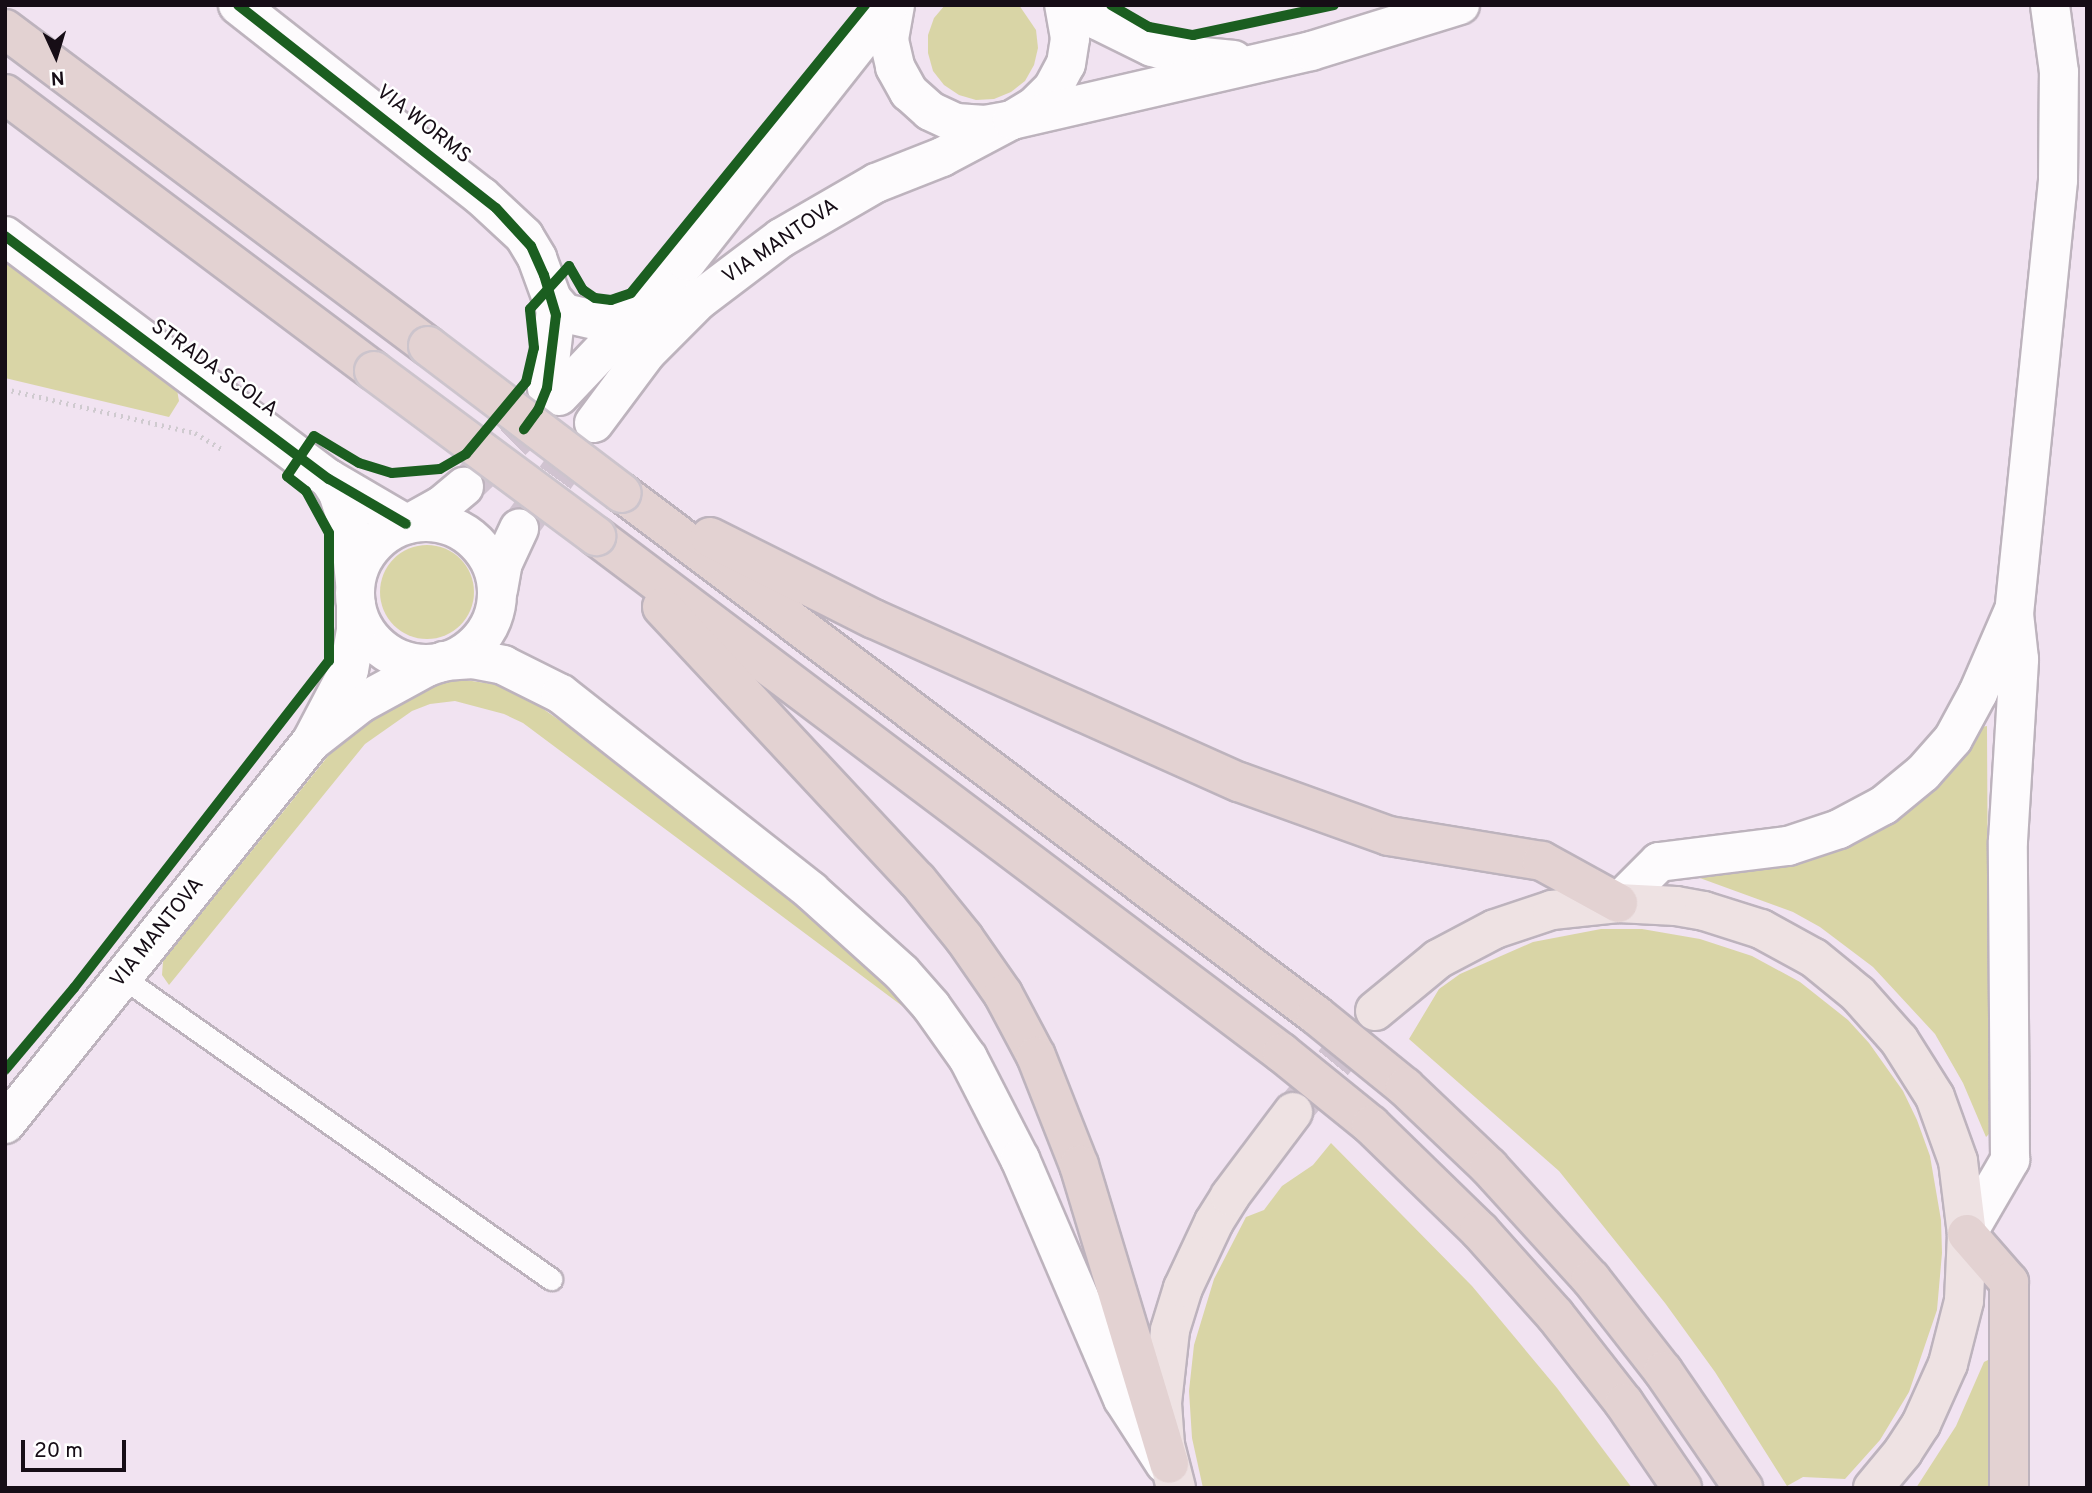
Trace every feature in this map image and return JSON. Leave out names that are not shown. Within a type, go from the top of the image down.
[{"type":"highway","points":[[5,29],[1316,1015],[1405,1087],[1498,1176],[1591,1279],[1678,1391],[1743,1488]]},
{"type":"highway","points":[[5,94],[1282,1053],[1398,1149],[1479,1230],[1555,1315],[1624,1403],[1682,1488]]},
{"type":"highway","points":[[622,493],[874,619],[1239,782],[1389,835],[1542,861],[1618,903]]},
{"type":"highway","points":[[596,536],[917,880],[964,938],[1003,994],[1036,1056],[1079,1165],[1173,1480]]},
{"type":"highway","points":[[1967,1234],[2009,1282],[2009,1488]]},
{"type":"main road","name":"VIA WORMS","points":[[238,5],[506,217],[531,246],[556,316],[553,392]]},
{"type":"main road","name":"VIA MANTOVA","points":[[553,392],[640,313],[705,238],[889,5]]},
{"type":"main road","name":"VIA MANTOVA","points":[[895,5],[889,40],[895,68],[909,92],[930,111],[956,122],[985,125],[1271,61],[1378,33],[1460,5]]},
{"type":"main road","name":"VIA MANTOVA","points":[[594,423],[665,332],[699,300],[752,258],[850,196],[942,157],[1035,106],[1053,88],[1066,64],[1070,38],[1064,5]]},
{"type":"main road","name":"VIA MANTOVA","points":[[1079,5],[1097,20],[1152,47],[1182,55],[1271,61]]},
{"type":"main road","points":[[1967,1234],[2010,1160],[2008,841],[2019,659],[2015,606],[2057,192],[2059,88],[2050,5]]},
{"type":"main road","name":"STRADA SCOLA","points":[[5,236],[329,479],[406,524]]},
{"type":"main road","points":[[552,299],[564,313],[599,321],[628,320],[640,313]]},
{"type":"main road","name":"STRADA SCOLA","points":[[329,479],[338,493],[350,531],[355,593]]},
{"type":"main road","name":"VIA MANTOVA","points":[[5,1124],[311,742],[348,670],[356,631],[355,593],[369,550],[385,534],[441,506],[464,487]]},
{"type":"main road","points":[[406,524],[440,523],[462,530],[487,555],[498,590]]},
{"type":"main road","name":"VIA MANTOVA","points":[[311,742],[361,703],[390,685],[466,652],[484,635],[495,613],[503,564],[519,529]]},
{"type":"main road","points":[[355,593],[369,636],[387,652],[420,664],[473,659],[503,665],[561,694],[811,891],[883,954],[918,990],[968,1058],[1003,1121],[1123,1399],[1173,1480]]},
{"type":"main road","points":[[1618,903],[1659,862],[1788,846],[1839,829],[1884,805],[1923,774],[1953,738],[1978,693],[2015,606]]},
{"type":"main road","points":[[1376,1011],[1438,960],[1495,929],[1552,910],[1618,903],[1695,909],[1761,929],[1814,958],[1858,994],[1899,1040],[1935,1097],[1958,1161],[1967,1234],[1964,1301],[1948,1364],[1921,1424],[1903,1452],[1873,1488]]},
{"type":"main road","points":[[1173,1480],[1162,1403],[1170,1330],[1183,1288],[1197,1255],[1230,1196],[1293,1112]]},
{"type":"lane","points":[[122,978],[551,1279]]},
{"type":"path","points":[[5,389],[195,433],[224,450]]},
{"type":"shaded area","points":[[945,5],[1019,5],[1036,30],[1038,48],[1034,65],[1025,81],[1011,92],[994,99],[976,100],[959,95],[944,85],[933,71],[928,53],[928,35],[934,18]]},
{"type":"shaded area","points":[[5,259],[177,390],[179,401],[169,417],[5,378]]},
{"type":"shaded area","points":[[427,545],[445,549],[460,559],[470,574],[474,592],[470,610],[460,625],[445,635],[427,639],[409,635],[394,625],[384,610],[380,592],[384,574],[394,559],[409,549]]},
{"type":"shaded area","points":[[465,680],[499,685],[522,694],[627,768],[854,947],[913,1014],[523,723],[504,714],[455,701],[430,704],[412,711],[365,744],[169,985],[162,975],[163,961],[337,745],[361,723],[439,682]]},
{"type":"shaded area","points":[[1987,726],[1989,1134],[1986,1137],[1963,1083],[1935,1034],[1873,967],[1820,927],[1793,912],[1697,877],[1791,864],[1841,849],[1867,837],[1915,805],[1935,786],[1982,727]]},
{"type":"shaded area","points":[[1601,929],[1642,929],[1700,939],[1752,956],[1800,982],[1848,1020],[1869,1043],[1903,1091],[1917,1120],[1930,1156],[1941,1220],[1942,1253],[1937,1310],[1909,1392],[1880,1440],[1845,1479],[1803,1477],[1787,1486],[1715,1372],[1665,1303],[1559,1171],[1409,1039],[1439,989],[1460,974],[1533,942]]},
{"type":"shaded area","points":[[1331,1143],[1472,1286],[1557,1388],[1632,1488],[1203,1488],[1192,1438],[1189,1391],[1194,1345],[1214,1279],[1246,1217],[1264,1210],[1282,1186],[1313,1165]]},
{"type":"shaded area","points":[[1992,1360],[2000,1488],[1916,1488],[1956,1426],[1984,1362]]},
{"type":"tunnel","points":[[471,481],[559,396]]},
{"type":"tunnel","points":[[522,524],[591,428]]},
{"type":"tunnel","points":[[1297,1107],[1372,1016]]},
{"type":"cycle path","points":[[238,5],[496,208],[531,246],[544,275],[556,315],[547,388],[538,410],[524,429]]},
{"type":"cycle path","points":[[5,1070],[74,988],[329,661],[329,533],[306,491],[287,476],[314,436],[359,463],[392,473],[440,469],[466,454],[526,382],[534,348],[530,309],[569,266],[583,290],[595,298],[611,300],[631,293],[865,5]]},
{"type":"cycle path","points":[[1111,5],[1149,27],[1193,35],[1334,5]]},
{"type":"cycle path","points":[[5,236],[329,479],[406,524]]}]
